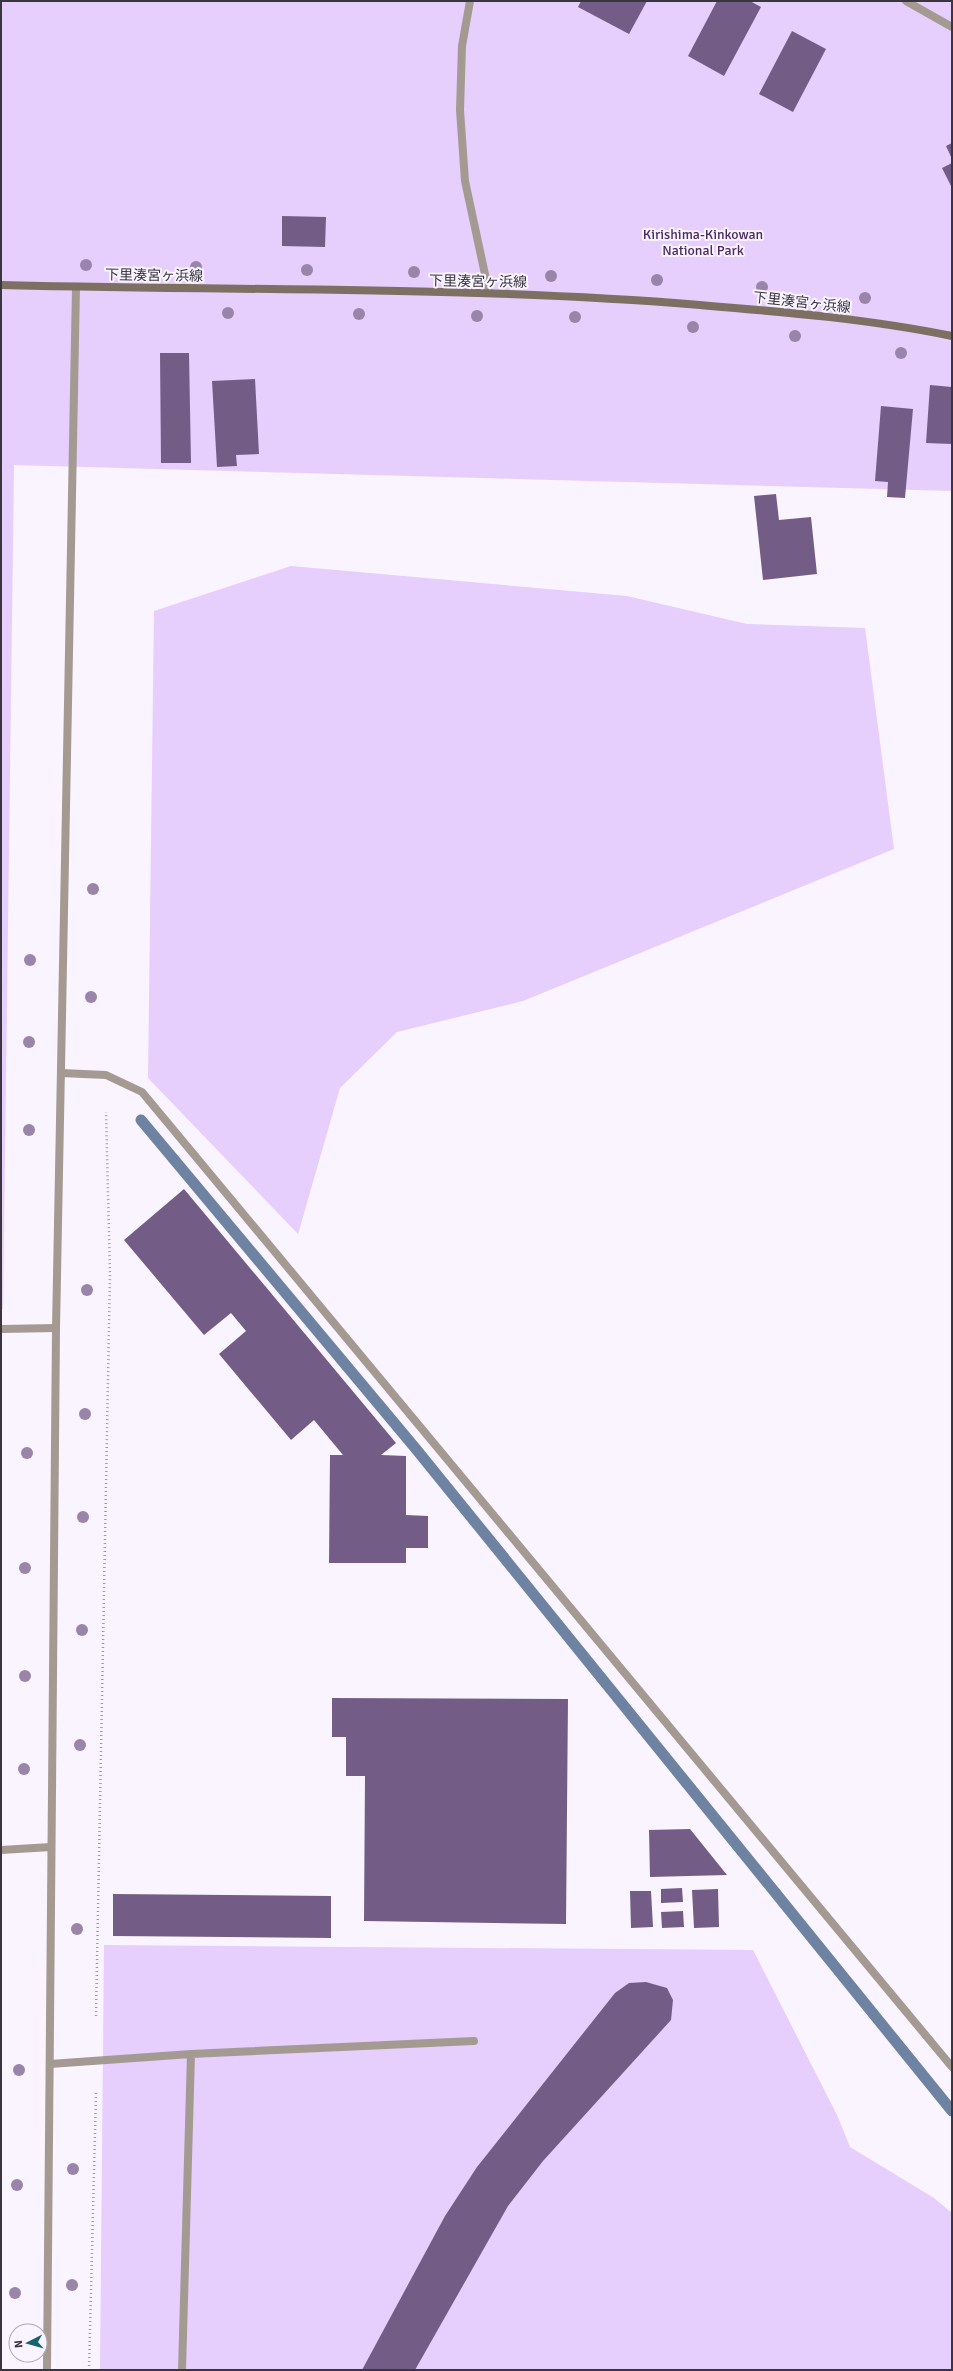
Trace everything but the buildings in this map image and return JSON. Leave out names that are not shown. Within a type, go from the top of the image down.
[{"type":"main road","name":"下里湊宮ヶ浜線","points":[[1,285],[489,293],[633,300],[780,312],[920,329],[952,336]]},
{"type":"street","points":[[470,1],[462,46],[460,110],[465,181],[489,293]]},
{"type":"street","points":[[906,1],[952,27]]},
{"type":"street","points":[[47,2370],[56,1328],[76,287]]},
{"type":"street","points":[[61,1074],[106,1075],[142,1092],[952,2067]]},
{"type":"street","points":[[1,1329],[56,1328]]},
{"type":"street","points":[[1,1850],[52,1847]]},
{"type":"street","points":[[50,2064],[191,2054],[474,2041]]},
{"type":"street","points":[[182,2370],[191,2054]]},
{"type":"path","points":[[96,2016],[110,1274],[106,1112]]},
{"type":"path","points":[[89,2370],[96,2093]]},
{"type":"green space","name":"Kirishima-Kinkowan National Park","points":[[1,1],[952,1],[952,491],[14,465],[3,1309],[1,1309]]},
{"type":"green space","points":[[291,566],[627,596],[747,624],[865,628],[894,849],[523,1001],[397,1032],[340,1088],[298,1234],[148,1078],[154,611]]},
{"type":"green space","points":[[104,1945],[753,1950],[837,2115],[850,2147],[934,2198],[952,2213],[952,2370],[100,2370]]},
{"type":"waterway","points":[[141,1120],[416,1449],[952,2111]]}]
